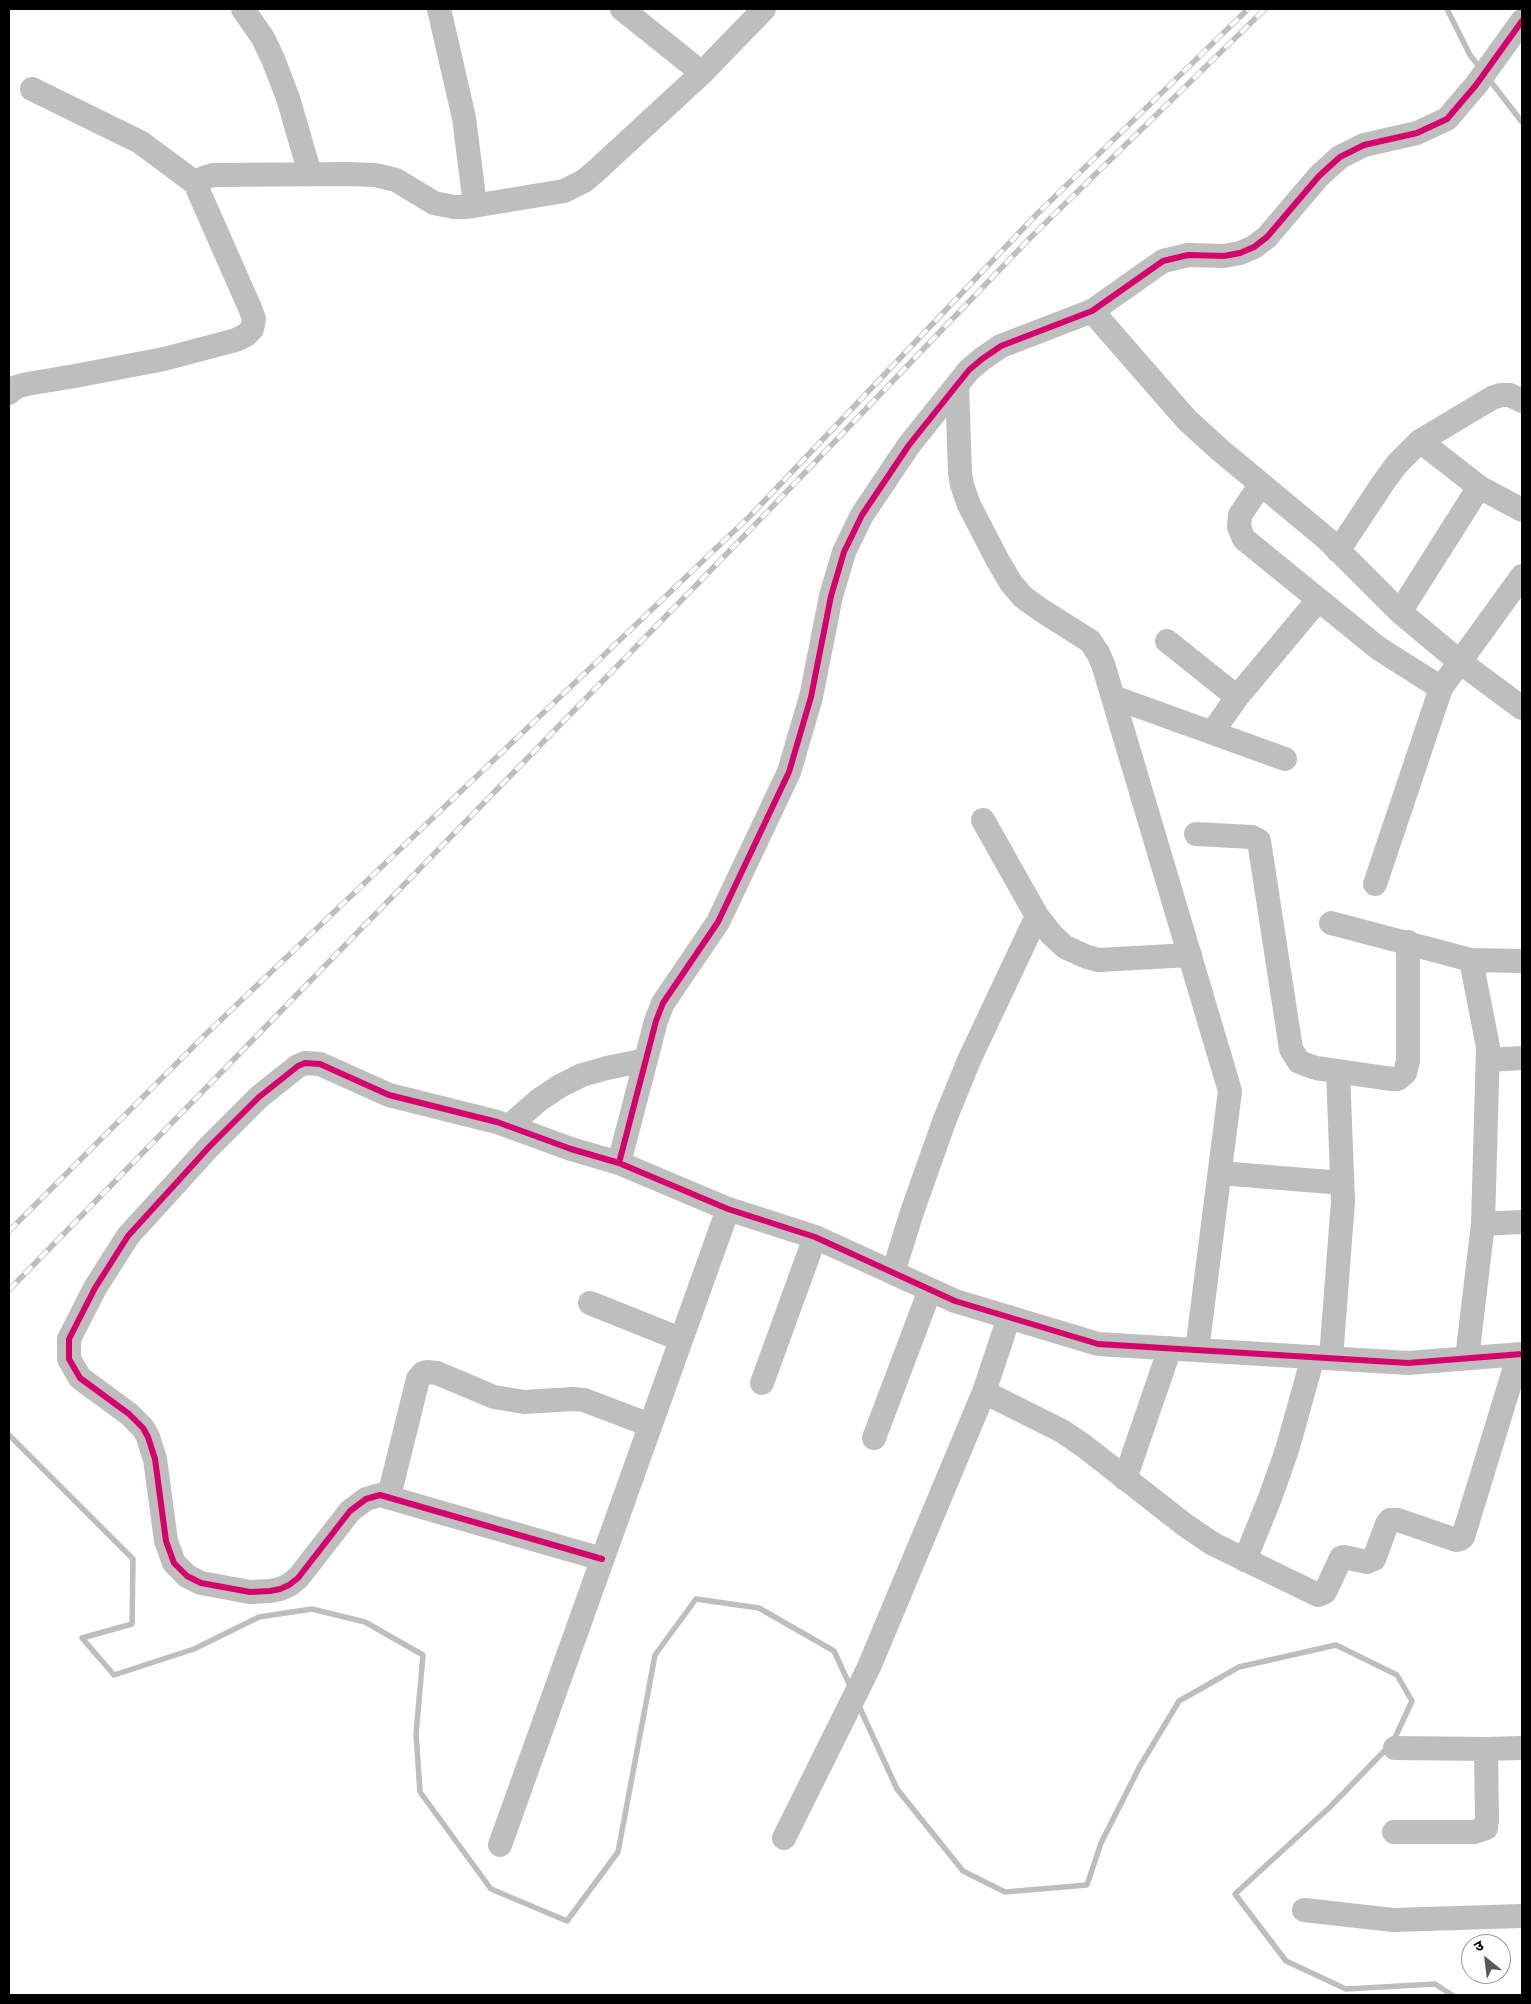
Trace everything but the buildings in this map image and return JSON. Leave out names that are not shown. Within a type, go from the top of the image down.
[{"type":"street","points":[[243,9],[263,38],[273,59],[288,98],[310,174]]},
{"type":"street","points":[[439,9],[464,118],[476,205]]},
{"type":"street","points":[[622,9],[702,74]]},
{"type":"street","points":[[198,185],[200,181],[208,176],[346,174],[388,177],[405,184],[434,203],[454,207],[564,191],[584,181],[702,74],[764,9]]},
{"type":"street","points":[[619,1163],[662,1003],[718,922],[789,772],[811,697],[838,570],[862,515],[909,445],[969,370],[1002,346],[1092,311],[1163,262],[1188,255],[1224,256],[1240,253],[1254,247],[1266,237],[1319,176],[1340,157],[1364,145],[1417,133],[1447,119],[1481,78],[1522,21]]},
{"type":"street","points":[[9,393],[16,387],[27,384],[155,360],[236,340],[246,335],[252,329],[254,319],[200,196],[198,185],[140,142],[32,89]]},
{"type":"street","points":[[1092,311],[1187,420],[1328,539],[1400,612],[1460,662],[1522,708]]},
{"type":"street","points":[[958,386],[960,473],[965,496],[998,561],[1011,583],[1023,597],[1085,637],[1095,647],[1103,664],[1230,1090],[1197,1350]]},
{"type":"street","points":[[1338,551],[1397,464],[1420,441],[1492,398],[1501,395],[1510,396],[1522,401]]},
{"type":"street","points":[[1420,441],[1479,487],[1522,510]]},
{"type":"street","points":[[1261,484],[1240,515],[1238,527],[1240,533],[1249,544],[1387,655],[1441,688]]},
{"type":"street","points":[[1400,612],[1479,487]]},
{"type":"street","points":[[1375,884],[1441,688],[1522,576]]},
{"type":"street","points":[[1212,733],[1237,697],[1318,600]]},
{"type":"street","points":[[1167,641],[1237,697]]},
{"type":"street","points":[[1113,697],[1285,759]]},
{"type":"street","points":[[983,820],[1037,916],[1060,943],[1087,957],[1099,960],[1190,956]]},
{"type":"street","points":[[1196,834],[1252,837],[1259,841],[1291,1049],[1299,1062],[1338,1071],[1392,1079],[1398,1079],[1406,1073],[1408,1060],[1408,942]]},
{"type":"street","points":[[893,1274],[912,1212],[942,1128],[970,1058],[1037,916]]},
{"type":"street","points":[[1331,923],[1471,960],[1522,961]]},
{"type":"street","points":[[1467,1358],[1483,1224],[1488,1060],[1488,1047],[1471,960]]},
{"type":"street","points":[[1488,1060],[1522,1058]]},
{"type":"street","points":[[508,1126],[539,1100],[560,1086],[582,1075],[646,1060]]},
{"type":"street","points":[[602,1559],[389,1496],[373,1496],[359,1503],[350,1511],[306,1568],[290,1585],[270,1592],[250,1592],[201,1583],[179,1570],[170,1555],[166,1541],[156,1459],[148,1437],[143,1428],[129,1414],[80,1378],[69,1359],[69,1339],[95,1288],[128,1236],[209,1147],[260,1097],[298,1066],[305,1063],[320,1064],[389,1095],[447,1108],[508,1126],[571,1149],[619,1163],[728,1209],[815,1237],[955,1301],[1098,1344],[1408,1362],[1521,1354],[1465,1532],[1460,1539],[1456,1540],[1398,1520],[1390,1520],[1374,1559],[1367,1562],[1341,1558],[1325,1592],[1318,1595],[1206,1540],[1062,1431],[984,1392]]},
{"type":"street","points":[[1245,1560],[1322,1357],[1343,1201],[1338,1071]]},
{"type":"street","points":[[1220,1172],[1342,1183]]},
{"type":"street","points":[[500,1845],[728,1209]]},
{"type":"street","points":[[1483,1224],[1522,1222]]},
{"type":"street","points":[[762,1383],[815,1237]]},
{"type":"street","points":[[874,1438],[930,1290]]},
{"type":"street","points":[[590,1303],[680,1339]]},
{"type":"street","points":[[784,1838],[869,1667],[984,1392],[1009,1317]]},
{"type":"street","points":[[1125,1479],[1170,1348]]},
{"type":"street","points":[[389,1496],[418,1379],[423,1373],[437,1373],[494,1397],[524,1402],[584,1400],[650,1425]]},
{"type":"street","points":[[1394,1748],[1486,1750],[1522,1748]]},
{"type":"street","points":[[1394,1832],[1474,1832],[1486,1828],[1486,1750]]},
{"type":"street","points":[[1304,1910],[1393,1920],[1522,1916]]},
{"type":"waterway","points":[[1447,9],[1470,55],[1481,69]]},
{"type":"waterway","points":[[1488,78],[1522,122]]},
{"type":"waterway","points":[[9,1435],[133,1559],[132,1624],[82,1638],[114,1675],[194,1649],[259,1617],[312,1609],[365,1622],[423,1655],[416,1734],[420,1792],[491,1889],[567,1921],[618,1852],[655,1655],[696,1599],[759,1608],[834,1651],[851,1688]]},
{"type":"waterway","points":[[858,1704],[897,1789],[963,1871],[1005,1892],[1087,1885],[1101,1843],[1140,1766],[1179,1701],[1239,1667],[1336,1645],[1397,1675],[1412,1701],[1393,1742],[1330,1807],[1235,1894],[1286,1961],[1346,1989],[1435,1984],[1452,1995]]},
{"type":"railway","points":[[9,1231],[206,1034],[750,516],[1036,215],[1248,9]]},
{"type":"railway","points":[[9,1290],[747,533],[1031,237],[1265,9]]},
{"type":"cycle path","points":[[619,1163],[656,1021],[663,1003],[718,922],[789,772],[811,697],[831,596],[844,552],[862,515],[909,445],[969,370],[1001,346],[1092,311],[1163,261],[1188,255],[1224,256],[1240,253],[1254,247],[1267,237],[1319,176],[1340,157],[1364,145],[1417,133],[1447,119],[1476,85],[1522,21]]},
{"type":"cycle path","points":[[602,1559],[380,1495],[366,1499],[350,1511],[298,1578],[280,1589],[250,1592],[201,1583],[187,1576],[174,1563],[166,1541],[155,1459],[148,1437],[143,1428],[129,1414],[80,1378],[69,1359],[69,1339],[95,1288],[128,1236],[209,1147],[259,1097],[298,1066],[305,1063],[320,1064],[389,1095],[497,1122],[571,1149],[619,1163],[728,1209],[815,1237],[955,1301],[1098,1344],[1408,1363],[1522,1354]]}]
